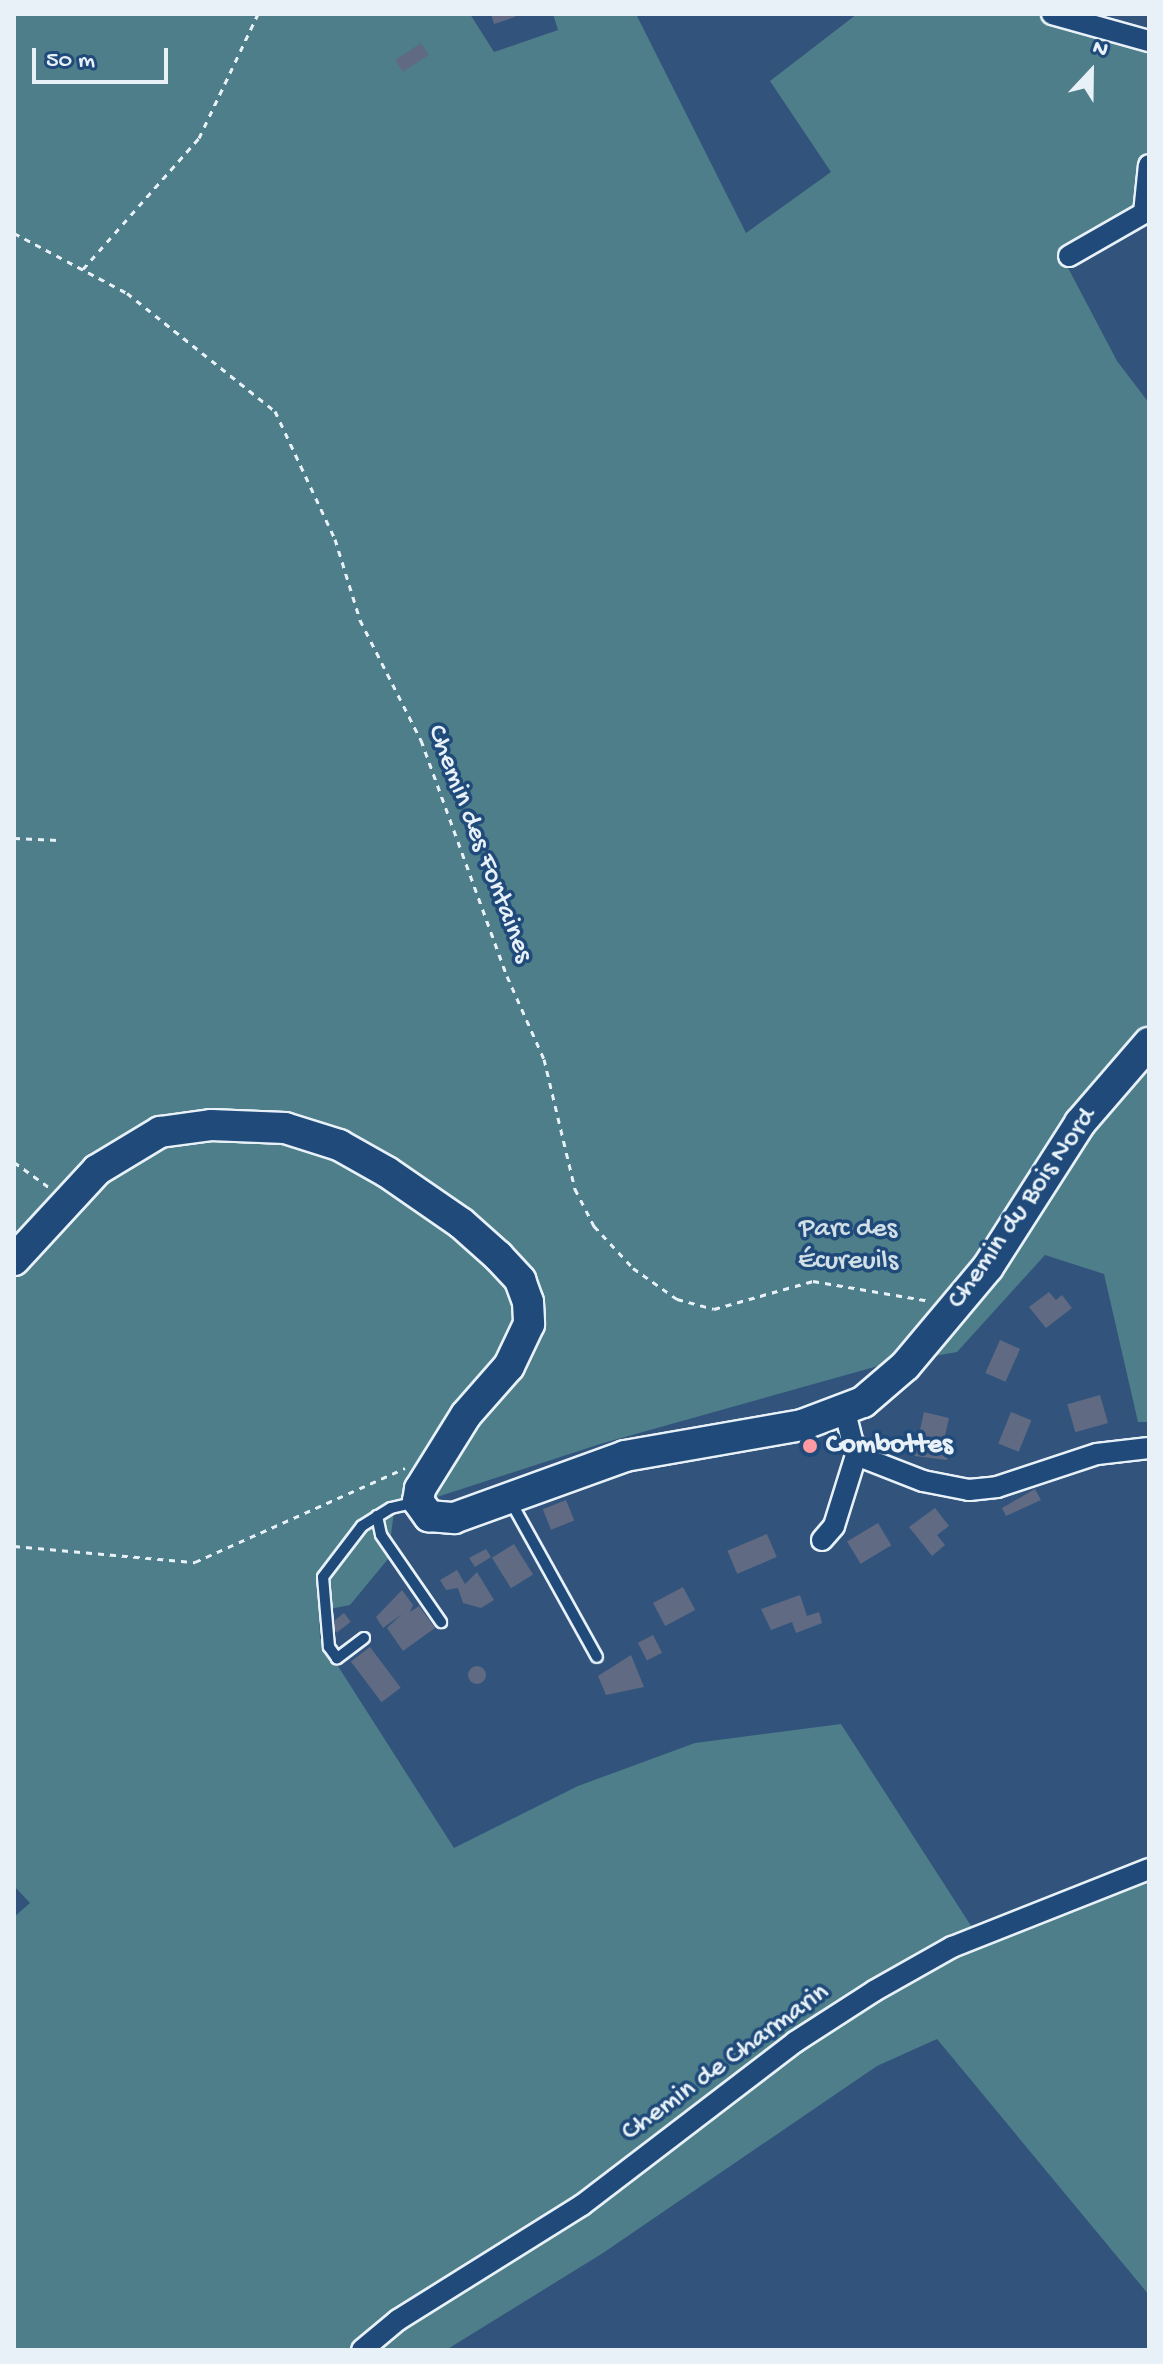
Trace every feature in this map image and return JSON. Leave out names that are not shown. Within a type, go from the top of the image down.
[{"type":"street","points":[[1052,14],[1149,41]]},
{"type":"street","points":[[1069,256],[1144,213],[1149,165]]},
{"type":"street","name":"Chemin du Bois Nord","points":[[419,1495],[429,1516],[441,1520],[625,1456],[845,1412],[882,1388],[951,1312],[988,1267],[1080,1123],[1149,1043]]},
{"type":"street","points":[[14,1260],[81,1187],[129,1148],[160,1132],[258,1124],[339,1145],[461,1223],[520,1280],[529,1324],[509,1366],[466,1415],[419,1495]]},
{"type":"street","points":[[822,1540],[834,1526],[857,1452],[845,1412]]},
{"type":"street","points":[[857,1452],[923,1481],[982,1490],[1097,1454],[1149,1448]]},
{"type":"street","name":"Chemin de Charmarin","points":[[362,2350],[398,2320],[582,2205],[795,2042],[874,1991],[952,1947],[1149,1869]]},
{"type":"lane","points":[[364,1638],[337,1658],[329,1647],[323,1577],[350,1536],[377,1516],[419,1495]]},
{"type":"lane","points":[[508,1497],[597,1657]]},
{"type":"lane","points":[[377,1516],[381,1535],[441,1622]]},
{"type":"path","points":[[83,270],[199,138],[258,14]]},
{"type":"path","name":"Chemin des Fontaines","points":[[14,233],[127,293],[275,411],[335,539],[360,620],[421,740],[507,976],[544,1059],[575,1189],[594,1226],[633,1268],[677,1299],[714,1309],[813,1281],[912,1295],[951,1312]]},
{"type":"path","points":[[14,838],[59,840]]},
{"type":"path","points":[[14,1162],[43,1186],[59,1191],[81,1187]]},
{"type":"path","points":[[14,1546],[195,1562],[387,1474],[439,1459]]},
{"type":"green space","name":"Parc des Écureuils","points":[[14,14],[470,14],[494,52],[558,30],[553,14],[636,14],[746,233],[831,172],[770,81],[857,14],[1041,14],[1149,54],[1149,203],[1066,264],[1117,361],[1149,403],[1149,1422],[1138,1422],[1104,1274],[1045,1255],[957,1352],[878,1366],[600,1444],[394,1511],[388,1559],[350,1605],[319,1611],[320,1638],[454,1848],[578,1786],[695,1743],[841,1724],[984,1946],[1149,1878],[1149,2295],[937,2039],[877,2066],[603,2253],[446,2350],[14,2350],[14,1917],[30,1903],[14,1886]]},
{"type":"building","points":[[491,14],[514,14],[515,17],[494,24]]},
{"type":"building","points":[[421,43],[429,55],[403,72],[395,60]]},
{"type":"building","points":[[1049,1292],[1056,1300],[1062,1295],[1072,1308],[1046,1328],[1029,1307]]},
{"type":"building","points":[[1000,1340],[1020,1349],[1005,1382],[985,1373]]},
{"type":"building","points":[[1100,1395],[1108,1423],[1075,1432],[1067,1404]]},
{"type":"building","points":[[924,1412],[949,1418],[943,1444],[950,1446],[947,1460],[914,1456]]},
{"type":"building","points":[[1011,1412],[1031,1420],[1019,1452],[998,1444]]},
{"type":"building","points":[[1035,1489],[1041,1500],[1006,1516],[1002,1508]]},
{"type":"building","points":[[566,1500],[574,1520],[551,1530],[543,1509]]},
{"type":"building","points":[[935,1508],[949,1526],[937,1535],[945,1545],[932,1556],[909,1527]]},
{"type":"building","points":[[878,1523],[891,1545],[861,1564],[847,1542]]},
{"type":"building","points":[[767,1534],[777,1557],[737,1574],[727,1551]]},
{"type":"building","points":[[514,1544],[533,1575],[511,1588],[492,1558]]},
{"type":"building","points":[[486,1549],[491,1557],[475,1567],[469,1558]]},
{"type":"building","points":[[457,1570],[465,1584],[477,1572],[494,1600],[481,1608],[463,1603],[458,1588],[446,1590],[440,1580]]},
{"type":"building","points":[[683,1587],[695,1610],[665,1626],[653,1603]]},
{"type":"building","points":[[402,1590],[413,1605],[410,1612],[419,1606],[435,1628],[403,1651],[387,1628],[402,1614],[383,1628],[376,1617]]},
{"type":"building","points":[[800,1595],[807,1616],[819,1612],[822,1623],[796,1633],[792,1622],[771,1630],[761,1609]]},
{"type":"building","points":[[344,1613],[351,1622],[337,1633],[330,1624]]},
{"type":"building","points":[[653,1635],[662,1653],[647,1661],[638,1643]]},
{"type":"building","points":[[370,1647],[401,1688],[382,1702],[351,1661]]},
{"type":"building","points":[[631,1655],[644,1687],[606,1695],[598,1676]]},
{"type":"building","points":[[473,1666],[481,1666],[486,1675],[484,1682],[473,1684],[468,1679],[468,1671]]},
{"type":"place","name":"Combottes","points":[[810,1446]]}]
